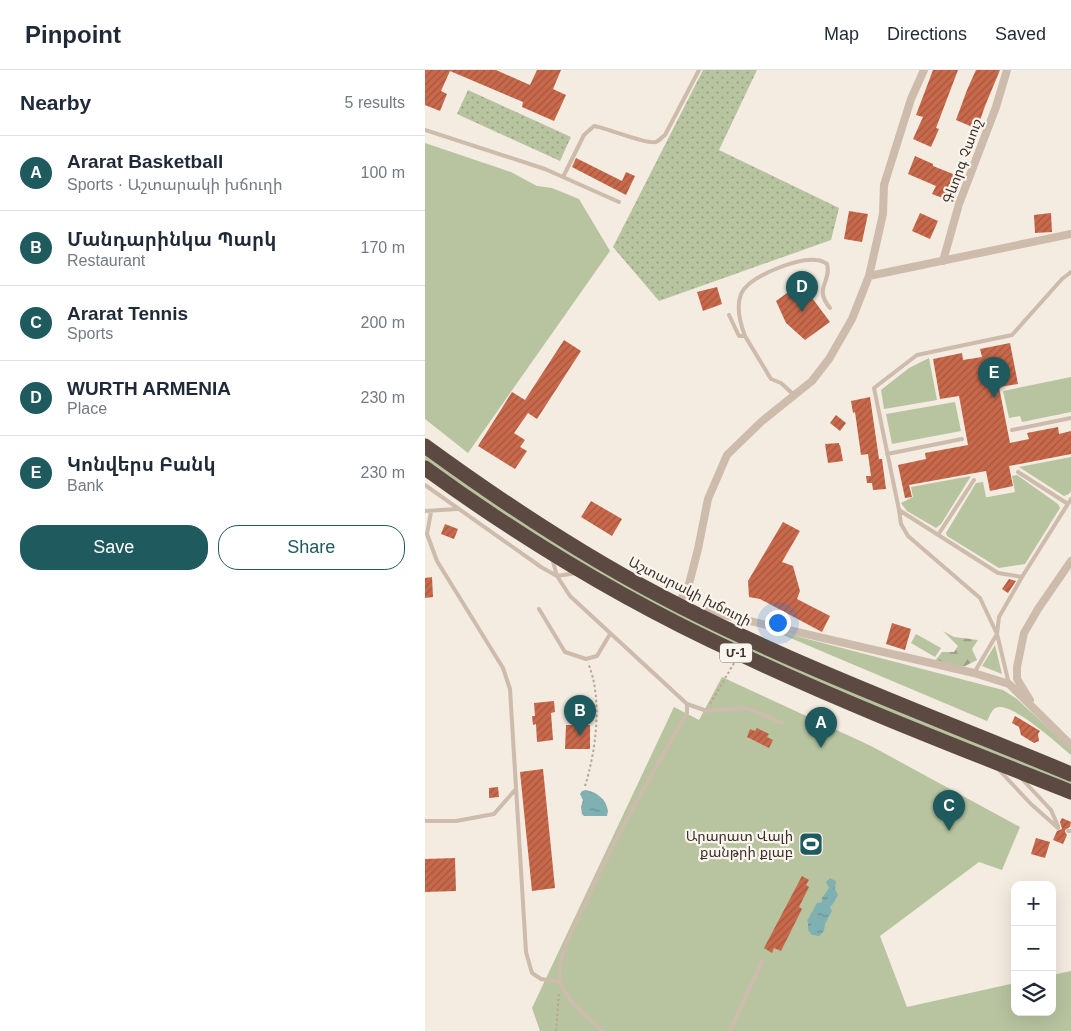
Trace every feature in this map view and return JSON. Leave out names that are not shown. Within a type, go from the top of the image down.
[{"type":"highway","name":"Աշտարակի խճուղի","points":[[425,446],[487,491],[569,544],[677,605],[745,638],[865,690],[1071,774]]},
{"type":"highway","name":"Մ-1","points":[[425,468],[477,505],[551,553],[663,616],[739,654],[867,710],[1071,792]]},
{"type":"street","points":[[677,605],[689,584],[708,499],[727,455],[761,422],[812,382],[829,358],[852,318],[869,276],[883,214],[884,185],[911,99],[924,70]]},
{"type":"street","name":"Գևորգ Չաուշ","points":[[943,261],[959,204],[996,107],[1007,70]]},
{"type":"street","points":[[869,276],[1071,234]]},
{"type":"street","points":[[1038,713],[1017,679],[1017,667],[1024,633],[1071,560]]},
{"type":"street","points":[[692,612],[707,611],[974,673],[1009,684],[1071,745]]},
{"type":"lane","points":[[563,176],[584,135],[594,126],[608,128],[647,143],[657,142],[665,134],[699,70]]},
{"type":"lane","points":[[425,130],[563,176],[619,202]]},
{"type":"lane","points":[[796,396],[781,383],[771,379],[745,336],[740,318],[739,301],[742,293],[748,283],[787,266],[818,260],[827,264],[829,270],[823,289],[823,300],[830,308]]},
{"type":"lane","points":[[1009,684],[997,634],[980,598],[908,536],[901,524],[874,388],[917,355],[1012,335],[1062,279],[1071,272]]},
{"type":"lane","points":[[729,315],[739,336],[745,336]]},
{"type":"lane","points":[[1012,430],[1071,418]]},
{"type":"lane","points":[[887,454],[962,440]]},
{"type":"lane","points":[[1018,472],[1068,504]]},
{"type":"lane","points":[[939,536],[974,480]]},
{"type":"lane","points":[[425,485],[541,567],[557,576],[583,572]]},
{"type":"lane","points":[[974,673],[997,634],[999,616],[1071,499]]},
{"type":"lane","points":[[425,511],[457,509]]},
{"type":"lane","points":[[899,510],[998,573],[1022,577]]},
{"type":"lane","points":[[431,512],[427,534],[437,561],[503,668],[510,689],[526,952],[532,973],[541,979],[560,982]]},
{"type":"lane","points":[[551,553],[557,576],[570,596],[687,704],[707,711],[749,709],[782,722]]},
{"type":"lane","points":[[539,609],[565,652],[586,659],[597,656],[610,634]]},
{"type":"lane","points":[[603,1031],[574,1004],[565,992],[560,982],[559,971],[562,955],[633,806],[687,713],[687,704]]},
{"type":"lane","points":[[990,760],[1031,804],[1058,828],[1051,810],[1007,766]]},
{"type":"lane","points":[[425,821],[456,821],[494,814],[516,789]]},
{"type":"lane","points":[[730,1031],[762,960]]},
{"type":"path","points":[[707,711],[720,684],[739,654]]},
{"type":"path","points":[[585,786],[595,740],[596,686],[594,676],[586,659]]},
{"type":"path","points":[[556,1031],[560,982]]},
{"type":"green space","points":[[703,70],[757,70],[719,150],[839,208],[831,240],[659,301],[613,247]]},
{"type":"green space","points":[[468,90],[571,137],[560,161],[457,114]]},
{"type":"green space","points":[[425,143],[511,172],[537,186],[552,188],[579,199],[610,251],[468,453],[425,419]]},
{"type":"green space","points":[[929,358],[937,400],[884,409],[881,390],[909,368]]},
{"type":"green space","points":[[1071,377],[1071,412],[1022,422],[1020,416],[1009,418],[1003,391]]},
{"type":"green space","points":[[955,402],[961,431],[892,444],[886,414]]},
{"type":"green space","points":[[425,452],[567,548],[1071,779],[1071,786],[799,675],[674,616],[563,555],[425,461]]},
{"type":"green space","points":[[1071,457],[1071,491],[1064,496],[1019,467]]},
{"type":"green space","points":[[1017,475],[1058,504],[1060,508],[1025,564],[999,568],[947,536],[946,533],[976,483],[983,482],[986,497],[1015,492],[1012,476]]},
{"type":"green space","points":[[971,476],[941,524],[936,528],[907,511],[901,503],[913,497],[911,487]]},
{"type":"green space","points":[[769,629],[1003,690],[1017,699],[1071,749],[1071,755],[1036,726],[1006,708],[995,708],[987,721]]},
{"type":"green space","points":[[943,631],[954,637],[978,640],[972,649],[977,660],[961,668],[934,662],[942,652],[954,652],[958,646]]},
{"type":"green space","points":[[916,634],[941,648],[935,657],[911,643]]},
{"type":"green space","points":[[995,645],[1002,674],[982,666]]},
{"type":"green space","name":"Արարատ Վալի քանթրի քլաբ","points":[[722,677],[871,746],[1020,827],[1002,870],[979,862],[880,936],[907,1007],[1011,984],[1011,1016],[1056,1016],[1056,974],[1071,971],[1071,1031],[540,1031],[532,1008],[674,707],[699,720]]},
{"type":"water","points":[[586,790],[598,795],[603,800],[608,811],[607,816],[584,816],[582,814],[583,800],[580,794]]},
{"type":"water","points":[[830,878],[836,881],[835,889],[838,895],[830,907],[832,911],[825,924],[824,931],[819,936],[812,935],[808,930],[807,921],[817,903],[822,902],[822,898],[829,888],[826,882]]},
{"type":"building","points":[[425,70],[496,70],[530,85],[537,70],[561,70],[553,89],[566,95],[554,121],[522,107],[523,102],[450,71],[441,91],[447,94],[440,111],[425,105]]},
{"type":"building","points":[[933,70],[958,70],[936,128],[939,129],[931,147],[913,139],[923,117],[916,115]]},
{"type":"building","points":[[976,70],[1000,70],[977,129],[956,120]]},
{"type":"building","points":[[915,156],[933,164],[933,166],[963,178],[953,202],[932,194],[936,186],[908,174]]},
{"type":"building","points":[[576,158],[622,181],[626,172],[635,176],[626,195],[572,167]]},
{"type":"building","points":[[849,211],[868,214],[862,242],[844,239]]},
{"type":"building","points":[[920,213],[938,221],[930,239],[912,231]]},
{"type":"building","points":[[1051,213],[1052,232],[1035,233],[1034,215]]},
{"type":"building","points":[[801,283],[830,322],[805,340],[786,323],[776,301]]},
{"type":"building","points":[[717,287],[722,304],[703,311],[697,292]]},
{"type":"building","points":[[564,340],[581,351],[537,419],[528,413],[514,433],[525,440],[520,447],[527,451],[515,469],[478,446],[512,392],[525,400]]},
{"type":"building","points":[[1010,343],[1018,384],[999,387],[1010,443],[1029,439],[1027,433],[1058,427],[1059,434],[1071,431],[1071,454],[1009,466],[1013,486],[990,491],[986,471],[909,485],[912,497],[905,498],[898,465],[926,459],[925,453],[968,445],[959,396],[940,399],[933,359],[962,353],[963,360],[982,357],[980,349]]},
{"type":"building","points":[[870,397],[879,459],[882,459],[886,489],[873,490],[872,483],[867,483],[866,476],[871,476],[868,454],[861,455],[855,412],[853,413],[851,401]]},
{"type":"building","points":[[836,415],[846,423],[840,431],[830,423]]},
{"type":"building","points":[[839,443],[843,461],[828,463],[825,444]]},
{"type":"building","points":[[591,501],[622,519],[612,536],[581,517]]},
{"type":"building","points":[[783,522],[800,531],[782,562],[793,566],[800,591],[797,599],[830,616],[822,632],[760,599],[749,597],[748,581]]},
{"type":"building","points":[[445,524],[458,529],[454,539],[441,534]]},
{"type":"building","points":[[432,577],[433,597],[425,598],[425,578]]},
{"type":"building","points":[[1009,579],[1016,581],[1008,593],[1002,589]]},
{"type":"building","points":[[892,623],[911,629],[905,650],[886,644]]},
{"type":"building","points":[[554,701],[555,712],[551,713],[553,740],[537,742],[536,724],[533,725],[532,716],[535,716],[534,703]]},
{"type":"building","points":[[1015,716],[1040,731],[1038,734],[1039,741],[1034,743],[1021,735],[1019,727],[1012,723]]},
{"type":"building","points":[[566,725],[590,725],[590,749],[565,749]]},
{"type":"building","points":[[757,728],[769,734],[767,737],[773,740],[769,748],[747,737],[750,729],[755,731]]},
{"type":"building","points":[[543,769],[555,888],[532,891],[520,772]]},
{"type":"building","points":[[498,787],[499,797],[489,798],[489,788]]},
{"type":"building","points":[[1062,818],[1071,822],[1070,827],[1065,830],[1067,835],[1063,844],[1053,840],[1057,831],[1062,829],[1060,822]]},
{"type":"building","points":[[1036,838],[1050,842],[1045,858],[1031,854]]},
{"type":"building","points":[[455,858],[456,891],[425,892],[425,859]]},
{"type":"building","points":[[802,876],[809,880],[806,885],[809,887],[799,907],[802,909],[781,951],[774,948],[772,953],[764,948]]},
{"type":"place","name":"WURTH ARMENIA","points":[[802,312]]},
{"type":"place","name":"Կոնվերս Բանկ","points":[[994,398]]},
{"type":"place","name":"Մանդարինկա Պարկ","points":[[580,736]]},
{"type":"place","name":"Ararat Basketball","points":[[821,748]]},
{"type":"place","name":"Ararat Tennis","points":[[949,831]]},
{"type":"place","name":"Արարատ Վալի քանթրի քլաբ","points":[[811,844]]}]
